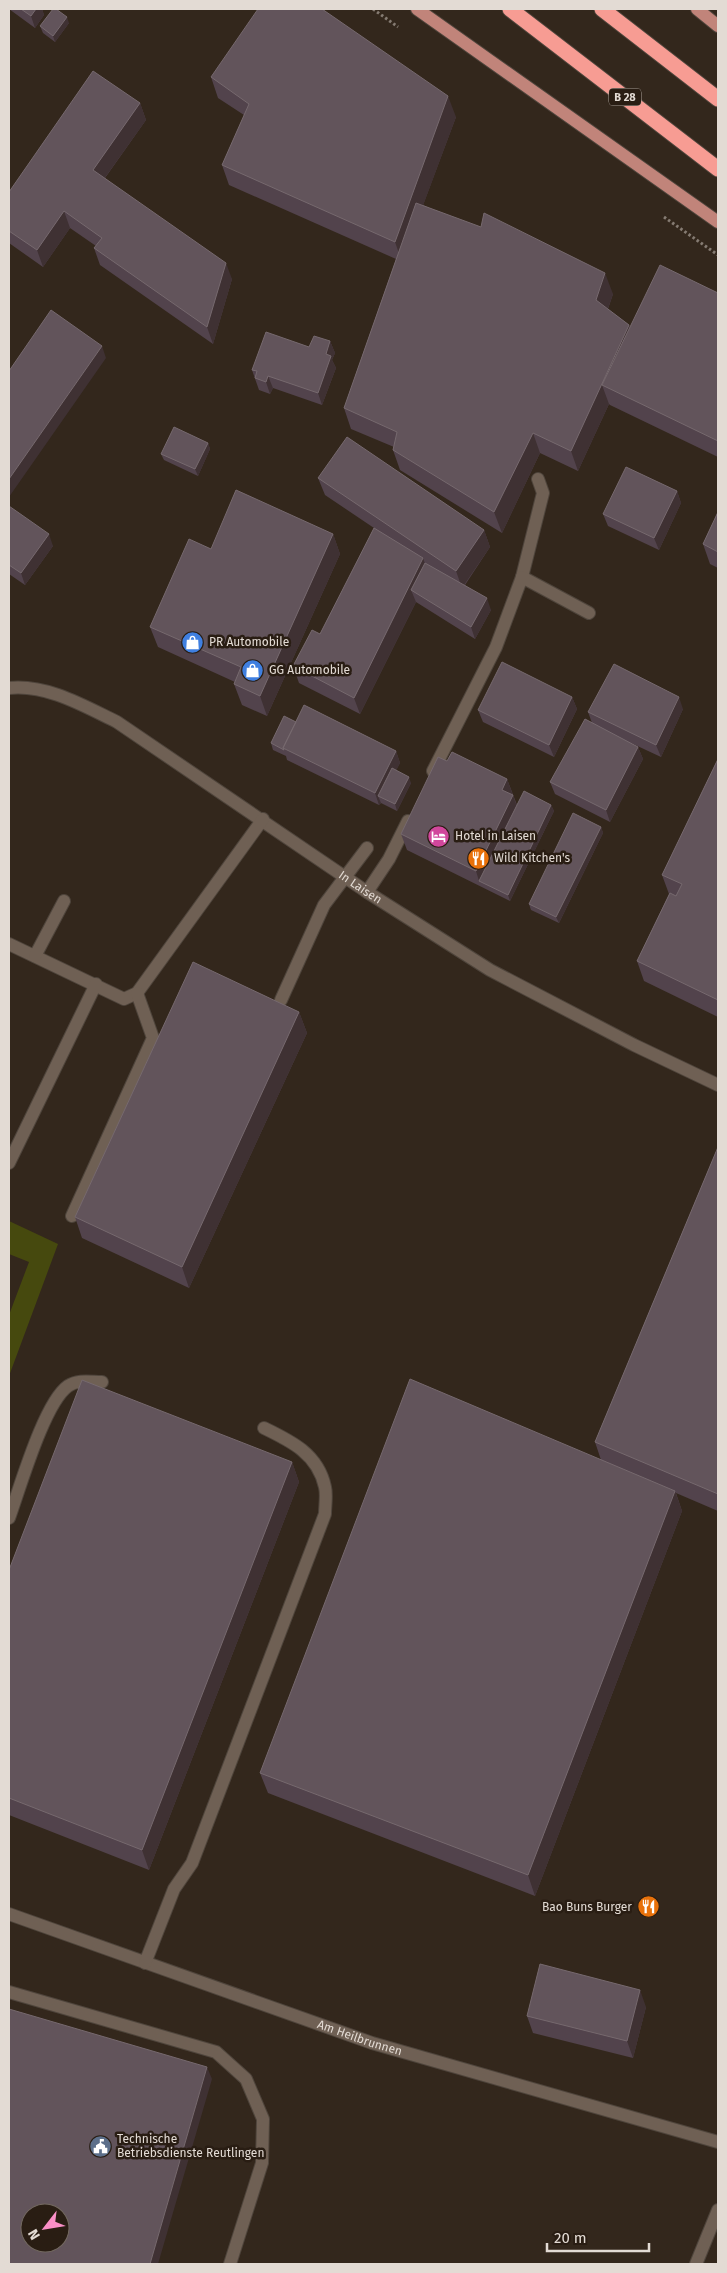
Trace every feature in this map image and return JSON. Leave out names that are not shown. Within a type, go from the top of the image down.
[{"type":"highway","name":"B 28","points":[[510,9],[718,169]]},
{"type":"highway","points":[[602,9],[718,99]]},
{"type":"main road","points":[[417,9],[718,222]]},
{"type":"main road","points":[[697,9],[718,26]]},
{"type":"street","points":[[429,779],[496,647],[522,577],[543,493],[538,479]]},
{"type":"street","points":[[522,577],[589,613]]},
{"type":"street","name":"In Laisen","points":[[9,688],[27,688],[73,700],[117,722],[367,892],[490,970],[634,1045],[718,1085]]},
{"type":"street","points":[[367,892],[389,859],[416,806]]},
{"type":"street","points":[[10,949],[35,956],[124,999],[137,993],[263,820]]},
{"type":"street","points":[[281,1000],[324,905],[367,848]]},
{"type":"street","points":[[35,956],[64,901]]},
{"type":"street","points":[[9,1163],[96,984]]},
{"type":"street","points":[[72,1216],[153,1038],[137,993]]},
{"type":"street","points":[[9,1518],[50,1407],[68,1387],[81,1381],[102,1382]]},
{"type":"street","points":[[145,1963],[174,1889],[192,1863],[325,1514],[325,1488],[315,1463],[295,1443],[264,1428]]},
{"type":"street","name":"Am Heilbrunnen","points":[[9,1914],[372,2043],[718,2142]]},
{"type":"street","points":[[9,1992],[216,2052],[246,2079],[263,2119],[262,2163],[230,2264]]},
{"type":"street","points":[[696,2264],[718,2210]]},
{"type":"shaded area","points":[[9,1221],[58,1244],[9,1376],[9,1315],[29,1262],[9,1254]]},
{"type":"building","points":[[21,9],[36,9],[31,16]]},
{"type":"building","points":[[53,9],[67,17],[53,36],[40,26]]},
{"type":"building","points":[[258,9],[322,9],[448,96],[395,242],[222,165],[249,104],[211,77]]},
{"type":"building","points":[[93,71],[140,103],[93,170],[226,263],[207,327],[94,248],[102,238],[64,211],[37,250],[9,231],[9,192]]},
{"type":"building","points":[[416,203],[481,227],[484,213],[605,273],[596,300],[629,325],[571,451],[533,433],[494,512],[393,450],[397,432],[344,408]]},
{"type":"building","points":[[660,265],[718,293],[718,441],[602,385]]},
{"type":"building","points":[[51,310],[102,346],[9,479],[9,371]]},
{"type":"building","points":[[266,332],[309,347],[314,336],[330,341],[326,354],[331,356],[318,393],[268,376],[266,382],[255,378],[257,371],[252,370]]},
{"type":"building","points":[[174,427],[208,443],[195,469],[161,454]]},
{"type":"building","points":[[347,437],[484,530],[456,571],[318,478]]},
{"type":"building","points":[[626,467],[677,491],[654,538],[603,514]]},
{"type":"building","points":[[236,490],[333,534],[260,696],[234,684],[241,667],[150,627],[189,539],[211,549]]},
{"type":"building","points":[[9,506],[49,534],[21,573],[9,565]]},
{"type":"building","points":[[718,512],[718,552],[703,544]]},
{"type":"building","points":[[374,528],[423,558],[354,698],[293,666],[312,630],[320,634]]},
{"type":"building","points":[[425,563],[487,598],[471,627],[411,590]]},
{"type":"building","points":[[502,662],[572,697],[549,745],[478,710]]},
{"type":"building","points":[[614,664],[679,697],[656,745],[588,712]]},
{"type":"building","points":[[304,705],[396,751],[375,793],[283,748]]},
{"type":"building","points":[[284,716],[296,722],[283,748],[284,750],[271,743]]},
{"type":"building","points":[[585,719],[638,747],[606,810],[550,782]]},
{"type":"building","points":[[452,752],[507,779],[502,790],[513,795],[476,871],[401,834],[438,757],[447,761]]},
{"type":"building","points":[[718,759],[718,1000],[637,961],[670,893],[676,896],[682,884],[662,875]]},
{"type":"building","points":[[392,768],[409,777],[395,804],[378,796]]},
{"type":"building","points":[[524,791],[551,805],[508,895],[479,881]]},
{"type":"building","points":[[573,813],[601,827],[556,917],[529,904]]},
{"type":"building","points":[[193,962],[299,1012],[182,1267],[75,1217]]},
{"type":"building","points":[[718,1147],[718,1494],[595,1442]]},
{"type":"building","points":[[410,1379],[675,1491],[528,1875],[260,1773]]},
{"type":"building","points":[[82,1380],[292,1462],[142,1850],[9,1798],[9,1570]]},
{"type":"building","points":[[540,1964],[640,1990],[627,2041],[527,2016]]},
{"type":"building","name":"Technische Betriebsdienste Reutlingen","points":[[9,2009],[207,2067],[150,2264],[9,2264]]},
{"type":"place","name":"PR Automobile","points":[[193,642]]},
{"type":"place","name":"GG Automobile","points":[[253,670]]},
{"type":"place","name":"Hotel in Laisen","points":[[439,836]]},
{"type":"place","name":"Wild Kitchen's","points":[[478,858]]},
{"type":"place","name":"Bao Buns Burger","points":[[648,1907]]},
{"type":"place","name":"Technische Betriebsdienste Reutlingen","points":[[101,2146]]}]
